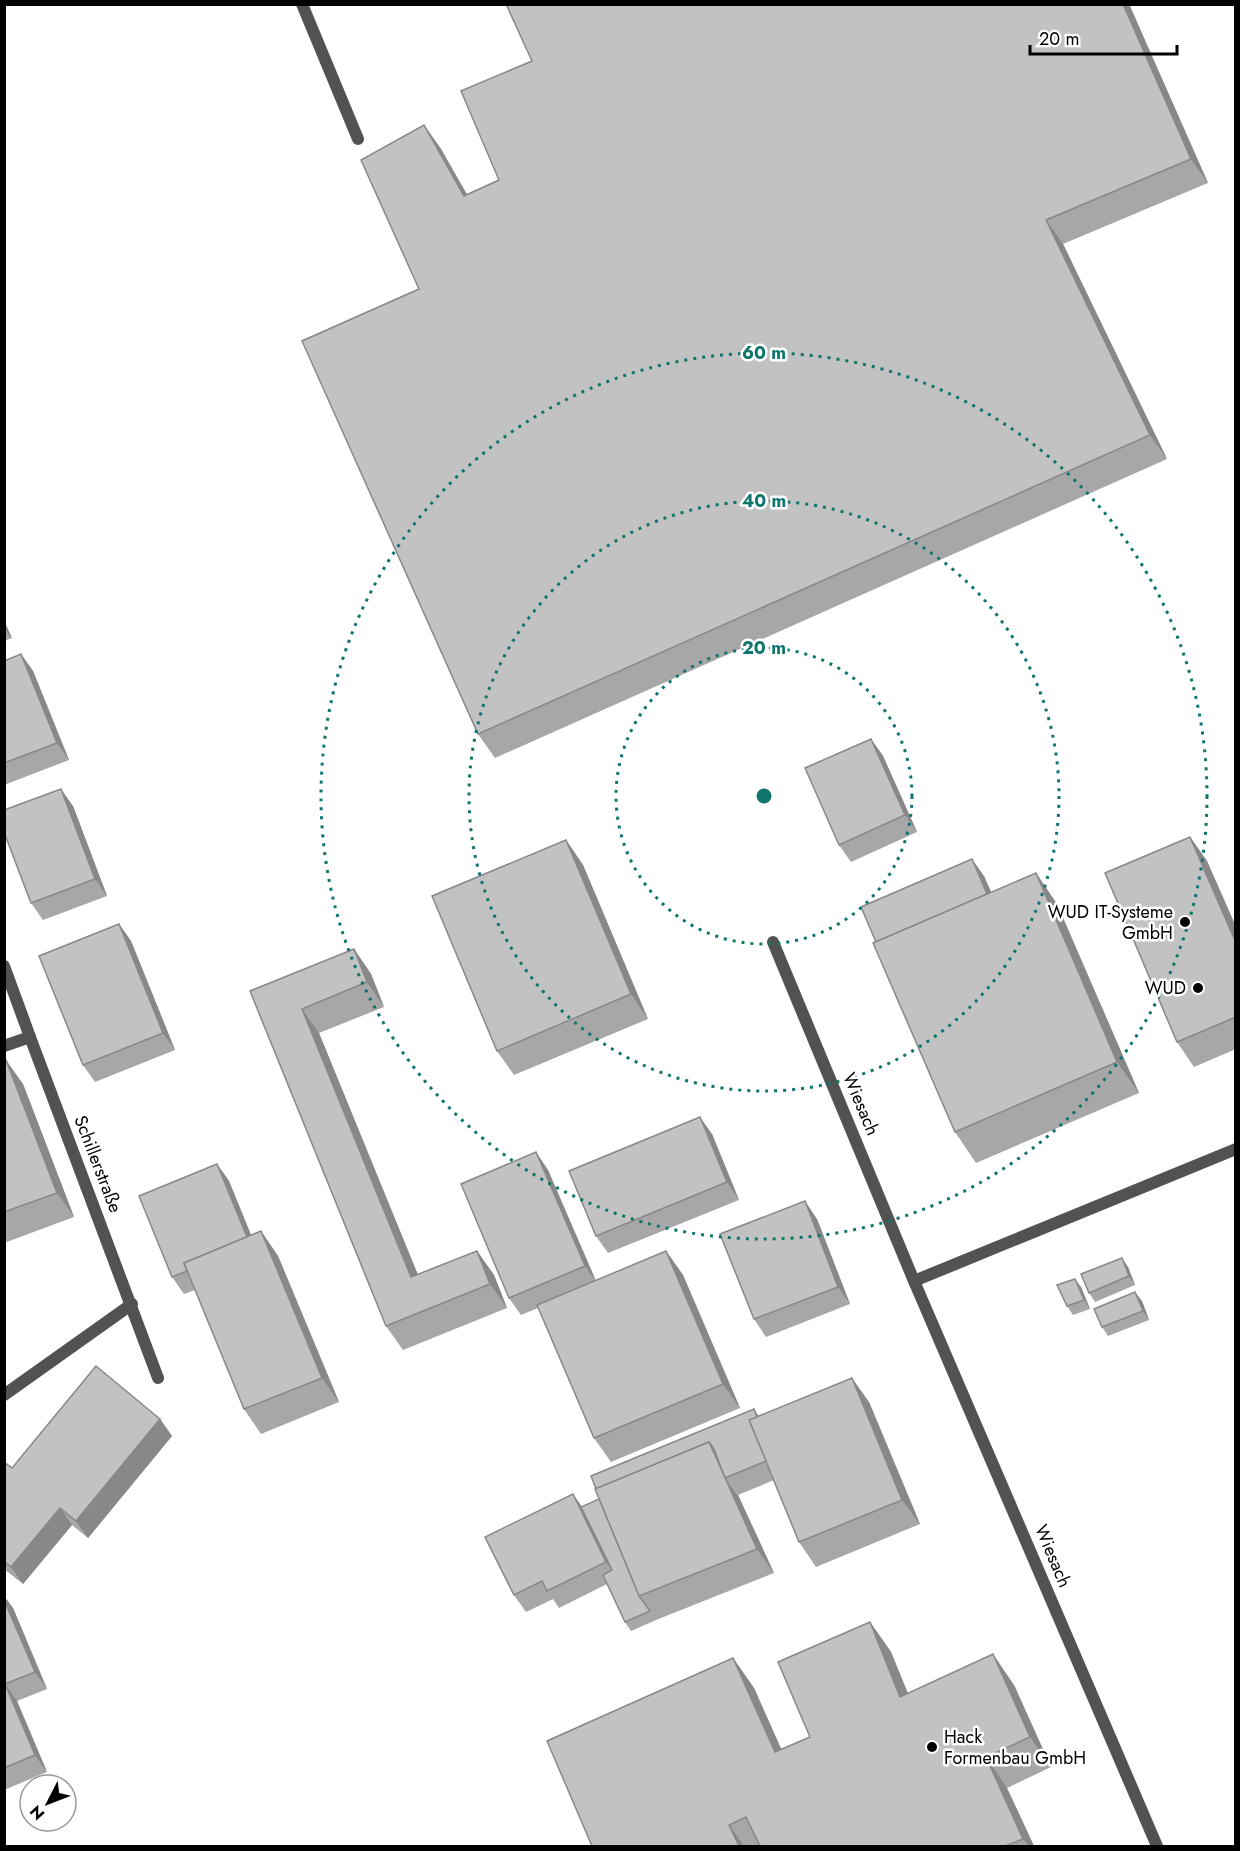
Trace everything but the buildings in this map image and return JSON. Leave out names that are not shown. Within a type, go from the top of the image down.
[{"type":"street","points":[[302,4],[358,139]]},
{"type":"street","name":"Wiesach","points":[[773,942],[915,1281],[1157,1846]]},
{"type":"street","name":"Schillerstraße","points":[[4,966],[158,1378]]},
{"type":"street","points":[[4,1046],[30,1037]]},
{"type":"street","points":[[915,1281],[1236,1149]]},
{"type":"street","points":[[4,1395],[132,1304]]},
{"type":"place","name":"WUD IT-Systeme GmbH","points":[[1185,922]]},
{"type":"place","name":"WUD","points":[[1198,988]]},
{"type":"place","name":"Hack Formenbau GmbH","points":[[932,1747]]}]
